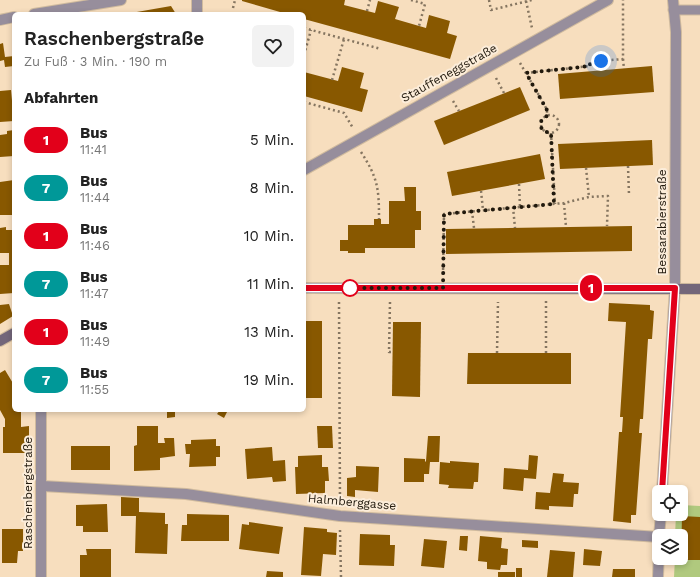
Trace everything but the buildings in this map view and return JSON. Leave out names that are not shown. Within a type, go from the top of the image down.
[{"type":"street","points":[[46,12],[121,0]]},
{"type":"street","points":[[197,0],[197,12]]},
{"type":"street","name":"Stauffeneggstraße","points":[[306,169],[608,0]]},
{"type":"street","name":"Bessarabierstraße","points":[[662,485],[675,288],[676,32],[673,5]]},
{"type":"street","points":[[0,20],[12,17]]},
{"type":"street","points":[[306,288],[700,288]]},
{"type":"street","points":[[0,341],[12,334]]},
{"type":"street","name":"Raschenbergstraße","points":[[41,577],[42,412]]},
{"type":"street","name":"Halmberggasse","points":[[42,486],[186,494],[340,516],[652,536]]},
{"type":"street","points":[[658,565],[658,577]]},
{"type":"lane","points":[[673,5],[700,10]]},
{"type":"path","points":[[232,8],[235,0]]},
{"type":"path","points":[[367,11],[370,0]]},
{"type":"path","points":[[411,0],[425,4],[419,26]]},
{"type":"path","points":[[489,0],[491,10],[532,0]]},
{"type":"path","points":[[623,0],[624,69]]},
{"type":"path","points":[[526,1],[535,40]]},
{"type":"path","points":[[306,29],[381,49]]},
{"type":"path","points":[[306,48],[311,30]]},
{"type":"path","points":[[332,80],[344,39]]},
{"type":"path","points":[[514,52],[544,104],[547,110],[547,116]]},
{"type":"path","points":[[526,73],[590,66],[590,62],[623,59]]},
{"type":"path","points":[[583,67],[584,72]]},
{"type":"path","points":[[306,103],[344,113],[375,175],[378,186],[379,219]]},
{"type":"path","points":[[547,116],[552,116],[558,122],[557,130],[551,133],[543,131],[540,126],[542,120],[547,116]]},
{"type":"path","points":[[551,133],[554,204]]},
{"type":"path","points":[[628,166],[629,195]]},
{"type":"path","points":[[586,168],[589,197]]},
{"type":"path","points":[[519,184],[520,207]]},
{"type":"path","points":[[481,191],[483,210]]},
{"type":"path","points":[[443,288],[444,214],[564,203],[589,197],[608,196],[607,226]]},
{"type":"path","points":[[564,203],[566,227]]},
{"type":"path","points":[[513,207],[515,228]]},
{"type":"path","points":[[472,211],[474,228]]},
{"type":"path","points":[[391,288],[389,352],[393,352]]},
{"type":"path","points":[[497,353],[498,288]]},
{"type":"path","points":[[546,288],[546,353]]},
{"type":"path","points":[[339,298],[341,577]]},
{"type":"green space","points":[[688,505],[700,506],[700,577],[674,577],[675,565],[688,565],[688,529],[675,529],[676,521],[688,521]]},
{"type":"bus line","name":"1","points":[[306,288],[675,288],[662,485]]},
{"type":"route","points":[[350,288],[443,288],[444,214],[554,204],[551,133],[546,133],[540,126],[544,117],[547,116],[547,110],[526,73],[590,66],[590,62],[601,61]]}]
